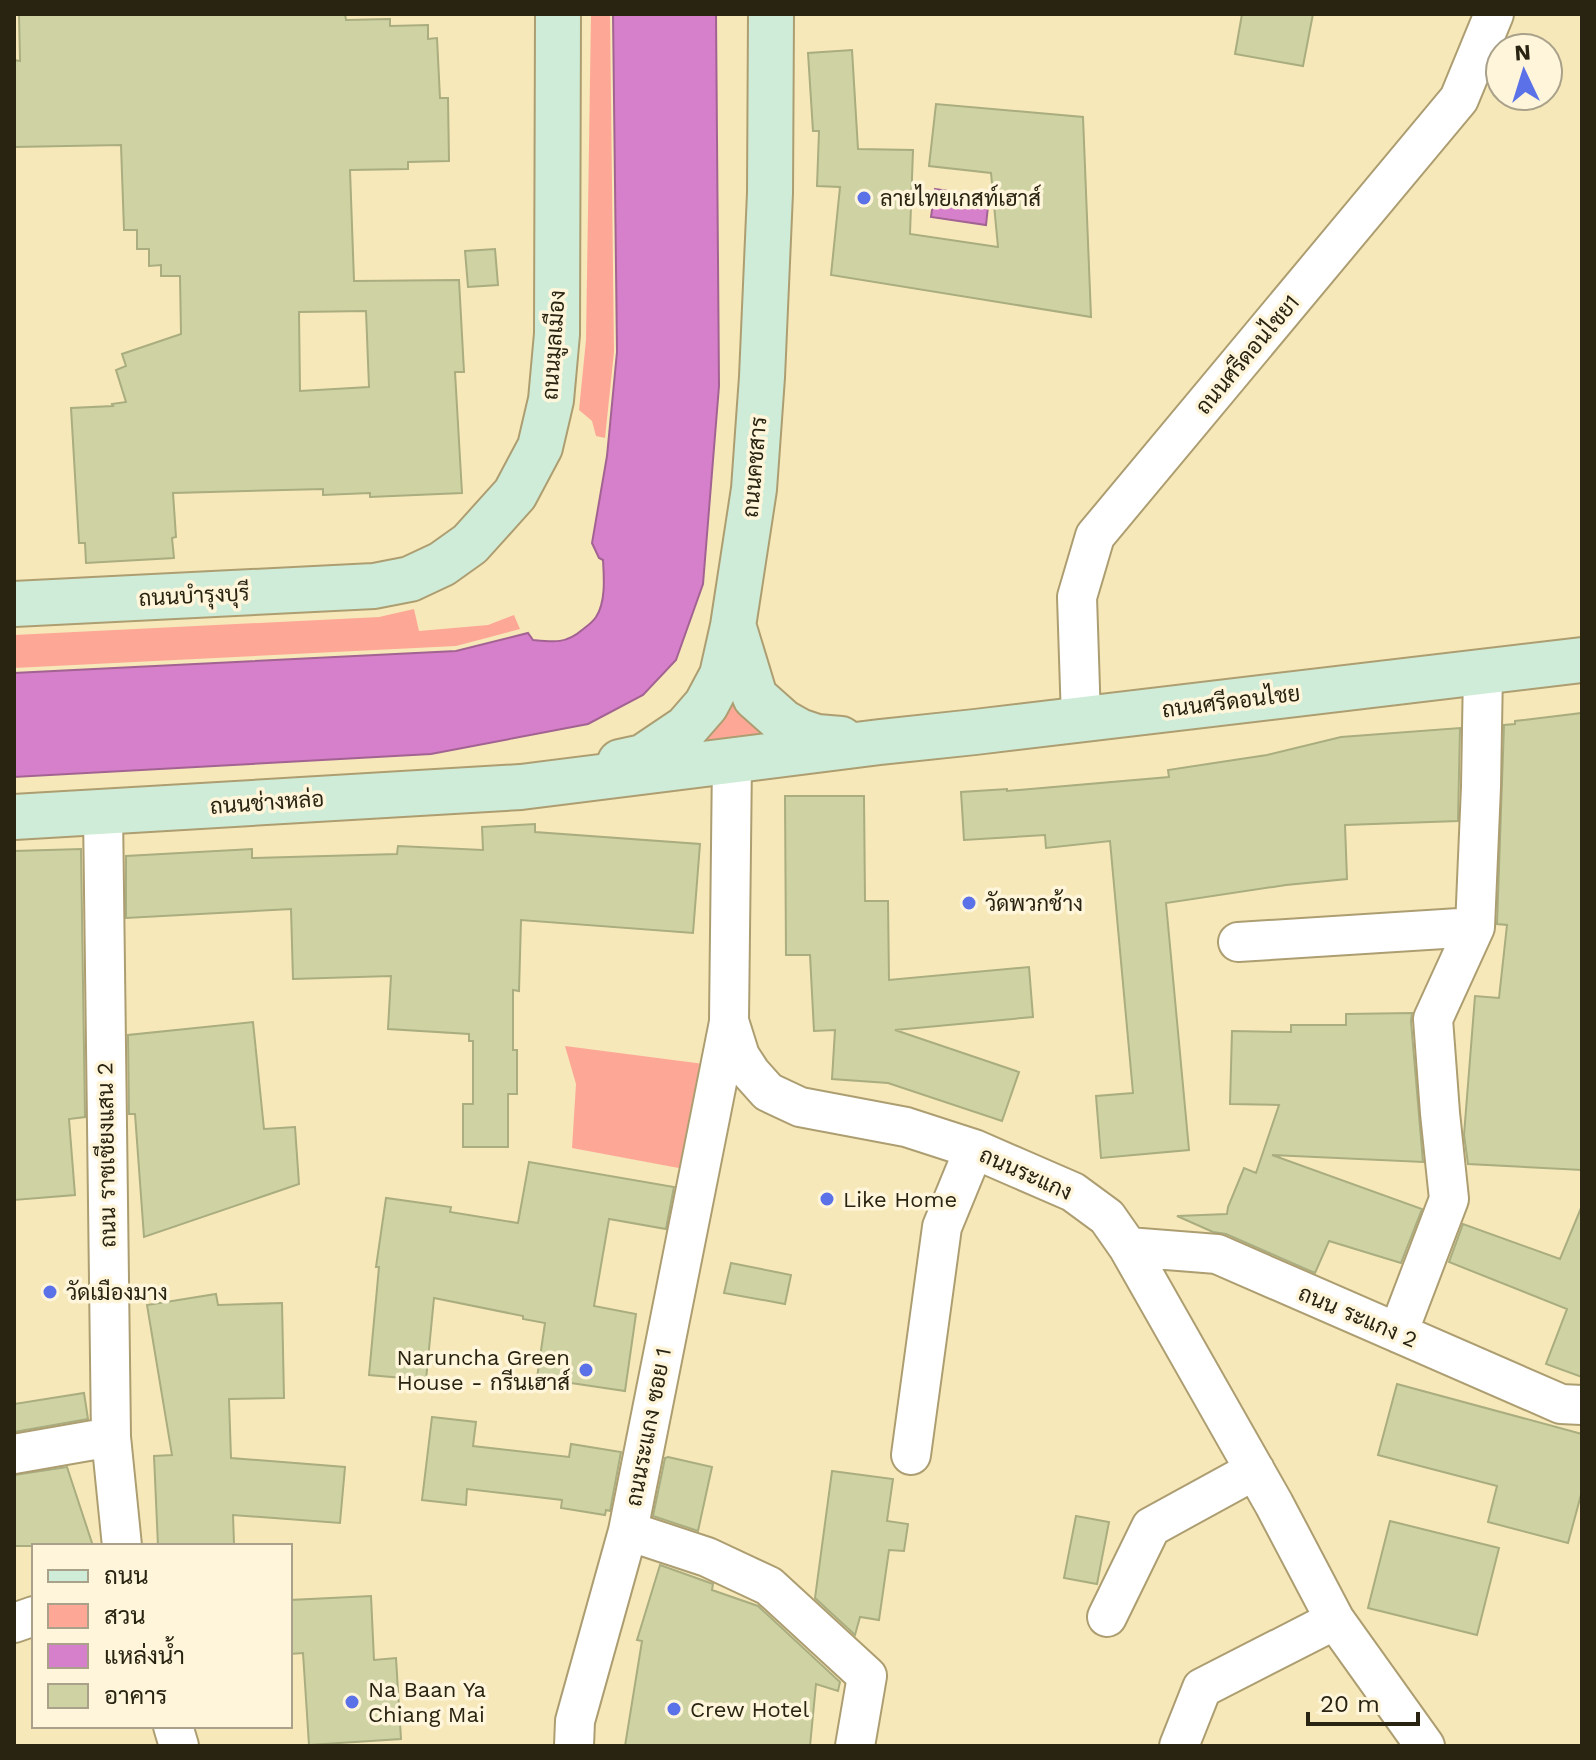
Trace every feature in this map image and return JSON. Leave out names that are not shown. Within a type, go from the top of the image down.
[{"type":"main road","name":"ถนนมูลเมือง","points":[[374,586],[410,579],[442,564],[470,544],[515,494],[540,447],[551,400],[557,334],[558,14]]},
{"type":"main road","name":"ถนนคชสาร","points":[[521,787],[643,757],[686,728],[706,705],[722,675],[733,626],[754,489],[770,193],[771,14]]},
{"type":"main road","name":"ถนนบำรุงบุรี","points":[[14,604],[374,586]]},
{"type":"main road","name":"ถนนศรีดอนไชย","points":[[733,626],[755,697],[783,722],[817,737],[880,742]]},
{"type":"main road","name":"ถนนศรีดอนไชย","points":[[521,787],[1582,660]]},
{"type":"main road","name":"ถนนช่างหล่อ","points":[[14,817],[521,787]]},
{"type":"street","name":"ถนนศรีดอนไชย1","points":[[1081,719],[1077,597],[1095,536],[1459,99],[1494,14]]},
{"type":"street","points":[[1398,1333],[1449,1199],[1433,1019],[1475,927],[1483,671]]},
{"type":"street","name":"ถนนระแกง","points":[[732,760],[729,1021],[740,1056],[751,1073],[768,1092],[800,1107],[906,1127],[974,1149],[1073,1192],[1107,1217],[1128,1247],[1255,1470],[1335,1620],[1425,1746]]},
{"type":"street","name":"ถนน ราชเชียงแสน 2","points":[[103,812],[111,1437],[122,1544]]},
{"type":"street","points":[[1238,942],[1475,927]]},
{"type":"street","name":"ถนนระแกง ซอย 1","points":[[729,1021],[628,1531],[707,1557],[769,1586],[867,1676],[855,1746]]},
{"type":"street","points":[[911,1455],[942,1227],[974,1149]]},
{"type":"street","name":"ถนน ระแกง 2","points":[[1128,1247],[1217,1254],[1561,1404],[1582,1405]]},
{"type":"street","points":[[14,1454],[111,1437]]},
{"type":"street","points":[[1107,1617],[1151,1527],[1255,1470]]},
{"type":"street","points":[[574,1746],[575,1721],[628,1531]]},
{"type":"street","points":[[1179,1746],[1202,1688],[1335,1620]]},
{"type":"green space","points":[[591,14],[610,14],[614,352],[605,438],[596,436],[592,421],[579,410],[586,340]]},
{"type":"green space","points":[[414,609],[419,631],[488,625],[514,615],[520,629],[456,646],[14,668],[14,635],[379,617]]},
{"type":"green space","points":[[733,689],[789,739],[675,753]]},
{"type":"green space","points":[[565,1046],[704,1064],[684,1169],[572,1148],[576,1084]]},
{"type":"water","points":[[613,14],[716,14],[719,386],[703,584],[676,660],[643,695],[588,724],[431,754],[14,777],[14,673],[456,651],[528,633],[533,640],[565,640],[576,635],[594,619],[601,604],[604,574],[603,560],[592,543],[607,456],[617,352]]},
{"type":"water","points":[[935,189],[989,197],[986,225],[931,217]]},
{"type":"building","points":[[19,14],[345,14],[346,20],[390,19],[390,26],[428,25],[428,39],[437,38],[440,98],[448,98],[449,161],[408,162],[408,169],[350,170],[354,281],[459,280],[464,372],[455,372],[462,493],[370,497],[370,493],[323,495],[323,489],[173,493],[174,558],[86,563],[85,543],[79,543],[71,408],[113,406],[126,402],[116,370],[126,366],[122,354],[181,334],[180,276],[161,276],[161,265],[149,266],[149,249],[137,249],[137,230],[124,230],[121,145],[14,147],[14,60],[20,61]],"holes":[[[366,311],[369,387],[300,391],[299,312]]]},
{"type":"building","points":[[1242,14],[1313,14],[1303,66],[1235,54]]},
{"type":"building","points":[[852,50],[858,149],[913,150],[910,234],[998,247],[991,173],[929,166],[936,104],[1083,117],[1091,317],[831,275],[840,187],[817,186],[819,131],[813,131],[808,53]]},
{"type":"building","points":[[495,249],[498,285],[468,287],[465,251]]},
{"type":"building","points":[[1582,713],[1582,1170],[1468,1164],[1464,1135],[1475,996],[1499,998],[1507,925],[1497,924],[1504,725]]},
{"type":"building","points":[[1460,728],[1458,821],[1345,825],[1347,879],[1166,903],[1189,1150],[1101,1158],[1096,1096],[1133,1093],[1110,841],[1046,848],[1045,835],[964,840],[961,792],[1169,777],[1168,770],[1267,755],[1341,737]]},
{"type":"building","points":[[785,796],[864,796],[865,901],[888,901],[889,980],[1029,967],[1033,1017],[895,1030],[1019,1072],[1002,1121],[888,1083],[832,1079],[835,1030],[814,1031],[810,955],[786,955]]},
{"type":"building","points":[[535,824],[535,832],[700,844],[693,933],[521,920],[519,991],[513,990],[517,1094],[508,1094],[508,1147],[463,1147],[463,1104],[473,1104],[473,1041],[469,1041],[469,1034],[388,1029],[391,976],[293,979],[291,909],[126,918],[126,856],[252,849],[252,858],[397,854],[398,846],[483,850],[482,827]]},
{"type":"building","points":[[81,849],[85,1117],[69,1119],[75,1195],[14,1200],[14,851]]},
{"type":"building","points":[[1412,1013],[1423,1162],[1272,1155],[1422,1209],[1401,1263],[1329,1241],[1315,1273],[1177,1216],[1227,1214],[1244,1168],[1256,1173],[1279,1105],[1230,1104],[1232,1031],[1291,1032],[1291,1025],[1346,1025],[1346,1014]]},
{"type":"building","points":[[253,1022],[264,1129],[295,1127],[299,1184],[144,1237],[135,1114],[129,1114],[128,1035]]},
{"type":"building","points":[[529,1162],[674,1187],[666,1229],[609,1219],[594,1306],[636,1314],[625,1391],[537,1378],[545,1323],[434,1298],[426,1380],[369,1375],[379,1267],[376,1267],[386,1198],[451,1207],[450,1212],[518,1223]]},
{"type":"building","points":[[1581,1208],[1582,1377],[1546,1364],[1567,1309],[1449,1262],[1463,1224],[1560,1259]]},
{"type":"building","points":[[731,1263],[791,1275],[785,1304],[724,1293]]},
{"type":"building","points":[[216,1294],[218,1305],[282,1303],[284,1398],[229,1399],[231,1458],[345,1467],[340,1523],[233,1515],[234,1544],[158,1544],[154,1456],[172,1455],[147,1305]]},
{"type":"building","points":[[1397,1384],[1582,1434],[1582,1491],[1568,1543],[1488,1522],[1497,1486],[1378,1455]]},
{"type":"building","points":[[84,1393],[88,1419],[14,1432],[14,1404]]},
{"type":"building","points":[[432,1417],[476,1422],[473,1446],[569,1457],[571,1444],[621,1452],[610,1511],[606,1510],[605,1515],[561,1508],[562,1500],[467,1489],[466,1505],[422,1500]]},
{"type":"building","points":[[665,1458],[712,1467],[698,1531],[653,1516]]},
{"type":"building","points":[[67,1467],[92,1544],[14,1546],[14,1475]]},
{"type":"building","points":[[832,1471],[893,1479],[887,1521],[908,1524],[904,1551],[889,1550],[879,1620],[860,1617],[855,1635],[815,1598]]},
{"type":"building","points":[[1076,1516],[1109,1522],[1097,1584],[1064,1578]]},
{"type":"building","points":[[1390,1521],[1499,1548],[1477,1635],[1368,1608]]},
{"type":"building","points":[[660,1565],[713,1584],[712,1590],[758,1606],[840,1682],[838,1691],[816,1684],[810,1746],[625,1746],[642,1641],[637,1640]]},
{"type":"building","points":[[371,1596],[374,1660],[396,1658],[401,1739],[309,1745],[303,1653],[292,1654],[292,1600]]},
{"type":"place","name":"ลายไทยเกสท์เฮาส์","points":[[864,198]]},
{"type":"place","name":"วัดพวกช้าง","points":[[969,903]]},
{"type":"place","name":"Like Home","points":[[827,1199]]},
{"type":"place","name":"วัดเมืองมาง","points":[[50,1292]]},
{"type":"place","name":"Naruncha Green House - กรีนเฮาส์","points":[[586,1370]]},
{"type":"place","name":"Na Baan Ya Chiang Mai","points":[[352,1702]]},
{"type":"place","name":"Crew Hotel","points":[[674,1709]]}]
